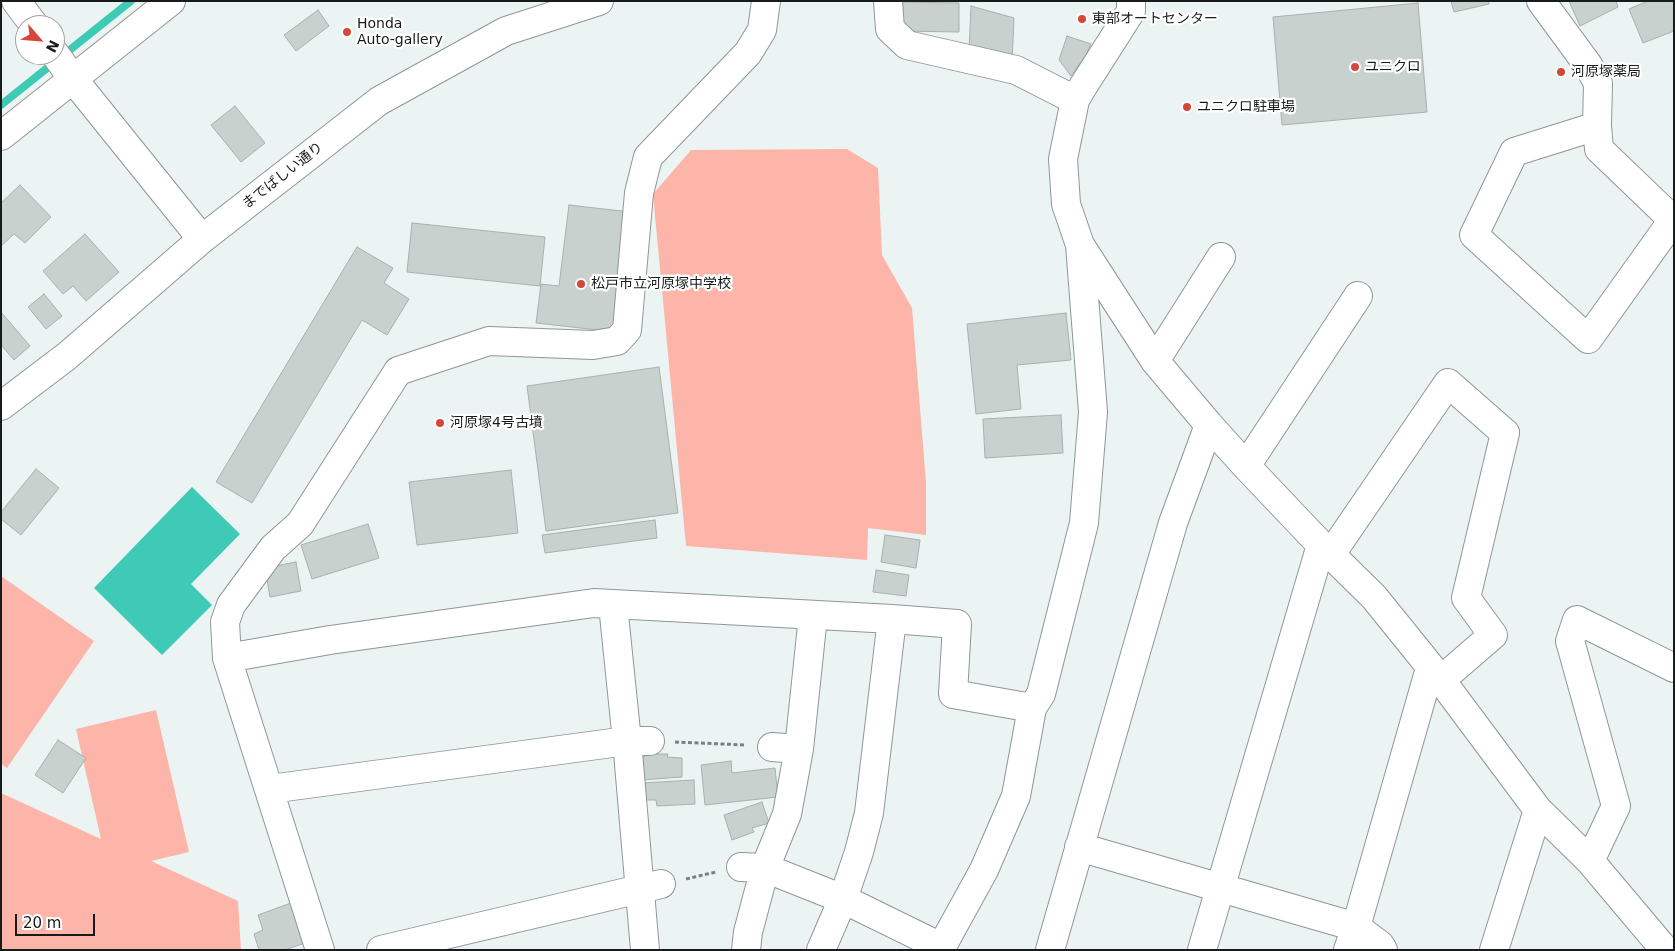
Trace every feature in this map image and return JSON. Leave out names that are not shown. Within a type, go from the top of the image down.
[{"type":"street","points":[[16,1],[26,15]]},
{"type":"street","points":[[1,136],[65,67],[171,1]]},
{"type":"street","name":"までばしい通り","points":[[1,406],[67,356],[202,239],[379,101],[506,32],[599,1]]},
{"type":"street","points":[[320,950],[226,658],[225,622],[230,605],[273,548],[300,524],[398,372],[489,341],[593,344],[616,341],[628,330],[639,193],[648,157],[748,53],[762,30],[766,1]]},
{"type":"street","points":[[888,1],[890,29],[907,45],[1016,70],[1075,100]]},
{"type":"street","points":[[1131,1],[1131,11],[1075,100],[1064,159],[1066,204],[1080,245],[1155,361],[1246,466],[1374,597],[1538,810],[1590,861],[1665,950]]},
{"type":"street","points":[[1541,1],[1588,65],[1598,83],[1597,126],[1599,149],[1673,221],[1588,339],[1474,235],[1514,152],[1597,126]]},
{"type":"street","points":[[65,67],[202,239]]},
{"type":"street","points":[[753,867],[843,898],[941,948],[984,870],[1016,796],[1032,708],[1041,694],[1084,523],[1093,412],[1080,245]]},
{"type":"street","points":[[1155,361],[1222,257]]},
{"type":"street","points":[[1246,466],[1358,296]]},
{"type":"street","points":[[1202,950],[1326,549],[1448,383],[1505,433],[1466,598],[1493,635],[1435,674],[1352,939]]},
{"type":"street","points":[[1050,950],[1173,522],[1209,425]]},
{"type":"street","points":[[226,658],[349,637],[594,603],[892,619],[957,624],[953,694],[1032,708]]},
{"type":"street","points":[[613,604],[638,741],[650,886],[645,950]]},
{"type":"street","points":[[746,950],[753,867],[787,814],[799,749],[813,616]]},
{"type":"street","points":[[821,950],[843,898],[869,813],[892,619]]},
{"type":"street","points":[[1590,861],[1616,806],[1570,641],[1576,620],[1674,668]]},
{"type":"street","points":[[270,790],[638,741]]},
{"type":"street","points":[[772,747],[799,749]]},
{"type":"street","points":[[1496,948],[1538,810]]},
{"type":"street","points":[[1079,847],[1220,889],[1352,939],[1380,945],[1383,950]]},
{"type":"street","points":[[381,950],[650,886]]},
{"type":"path","points":[[638,741],[772,747]]},
{"type":"path","points":[[650,886],[753,867]]},
{"type":"shaded area","points":[[847,149],[878,168],[882,255],[912,308],[926,483],[926,535],[868,528],[867,560],[686,546],[653,194],[691,150]]},
{"type":"shaded area","points":[[192,487],[240,534],[191,584],[212,605],[162,655],[94,588]]},
{"type":"shaded area","points":[[1,576],[94,641],[7,768],[1,764]]},
{"type":"shaded area","points":[[156,710],[189,852],[151,861],[238,901],[241,950],[1,950],[1,793],[101,839],[76,729]]},
{"type":"building","points":[[1451,1],[1489,1],[1489,4],[1454,12]]},
{"type":"building","points":[[1569,1],[1616,1],[1618,7],[1580,26]]},
{"type":"building","points":[[1648,1],[1674,1],[1674,31],[1643,43],[1629,9]]},
{"type":"building","points":[[901,2],[959,3],[959,32],[900,31]]},
{"type":"building","points":[[1418,3],[1427,112],[1282,125],[1273,17]]},
{"type":"building","points":[[971,6],[1014,18],[1012,63],[969,52]]},
{"type":"building","points":[[318,10],[329,26],[296,51],[284,35]]},
{"type":"building","points":[[1067,36],[1091,44],[1086,55],[1071,76],[1059,60]]},
{"type":"building","points":[[235,106],[265,143],[241,162],[211,125]]},
{"type":"building","points":[[20,185],[51,217],[25,243],[14,234],[1,246],[1,203]]},
{"type":"building","points":[[569,205],[630,212],[616,332],[536,323],[541,284],[559,286]]},
{"type":"building","points":[[412,223],[545,237],[540,286],[407,272]]},
{"type":"building","points":[[85,234],[119,272],[86,301],[73,286],[63,294],[43,271]]},
{"type":"building","points":[[357,247],[393,268],[384,283],[409,299],[387,335],[362,320],[252,503],[216,482]]},
{"type":"building","points":[[44,294],[62,316],[46,329],[28,307]]},
{"type":"building","points":[[1,312],[30,346],[14,360],[1,345]]},
{"type":"building","points":[[1066,313],[1071,360],[1017,365],[1021,409],[976,414],[967,324]]},
{"type":"building","points":[[659,367],[678,513],[546,531],[527,386]]},
{"type":"building","points":[[1061,415],[1063,453],[985,458],[983,419]]},
{"type":"building","points":[[36,469],[59,488],[21,535],[1,519],[1,512]]},
{"type":"building","points":[[511,470],[518,533],[417,545],[409,482]]},
{"type":"building","points":[[655,520],[657,538],[545,553],[542,535]]},
{"type":"building","points":[[368,524],[379,558],[312,579],[301,545]]},
{"type":"building","points":[[885,535],[920,540],[916,568],[881,562]]},
{"type":"building","points":[[296,562],[301,591],[270,597],[265,568]]},
{"type":"building","points":[[876,570],[909,575],[906,596],[873,592]]},
{"type":"building","points":[[58,740],[86,758],[63,793],[35,775]]},
{"type":"building","points":[[648,754],[668,754],[667,757],[682,758],[682,777],[642,780],[639,760]]},
{"type":"building","points":[[731,761],[732,773],[775,768],[778,797],[705,805],[701,765]]},
{"type":"building","points":[[694,780],[695,804],[657,806],[656,800],[643,800],[642,783]]},
{"type":"building","points":[[762,802],[769,823],[752,828],[754,832],[732,840],[724,815]]},
{"type":"building","points":[[291,903],[305,943],[285,950],[259,950],[254,934],[263,930],[258,915]]},
{"type":"waterway","points":[[1,105],[131,1]]},
{"type":"place","name":"東部オートセンター","points":[[1082,19]]},
{"type":"place","name":"Honda Auto-gallery","points":[[347,32]]},
{"type":"place","name":"ユニクロ","points":[[1355,67]]},
{"type":"place","name":"河原塚薬局","points":[[1561,72]]},
{"type":"place","name":"ユニクロ駐車場","points":[[1187,107]]},
{"type":"place","name":"松戸市立河原塚中学校","points":[[581,284]]},
{"type":"place","name":"河原塚4号古墳","points":[[440,423]]}]
